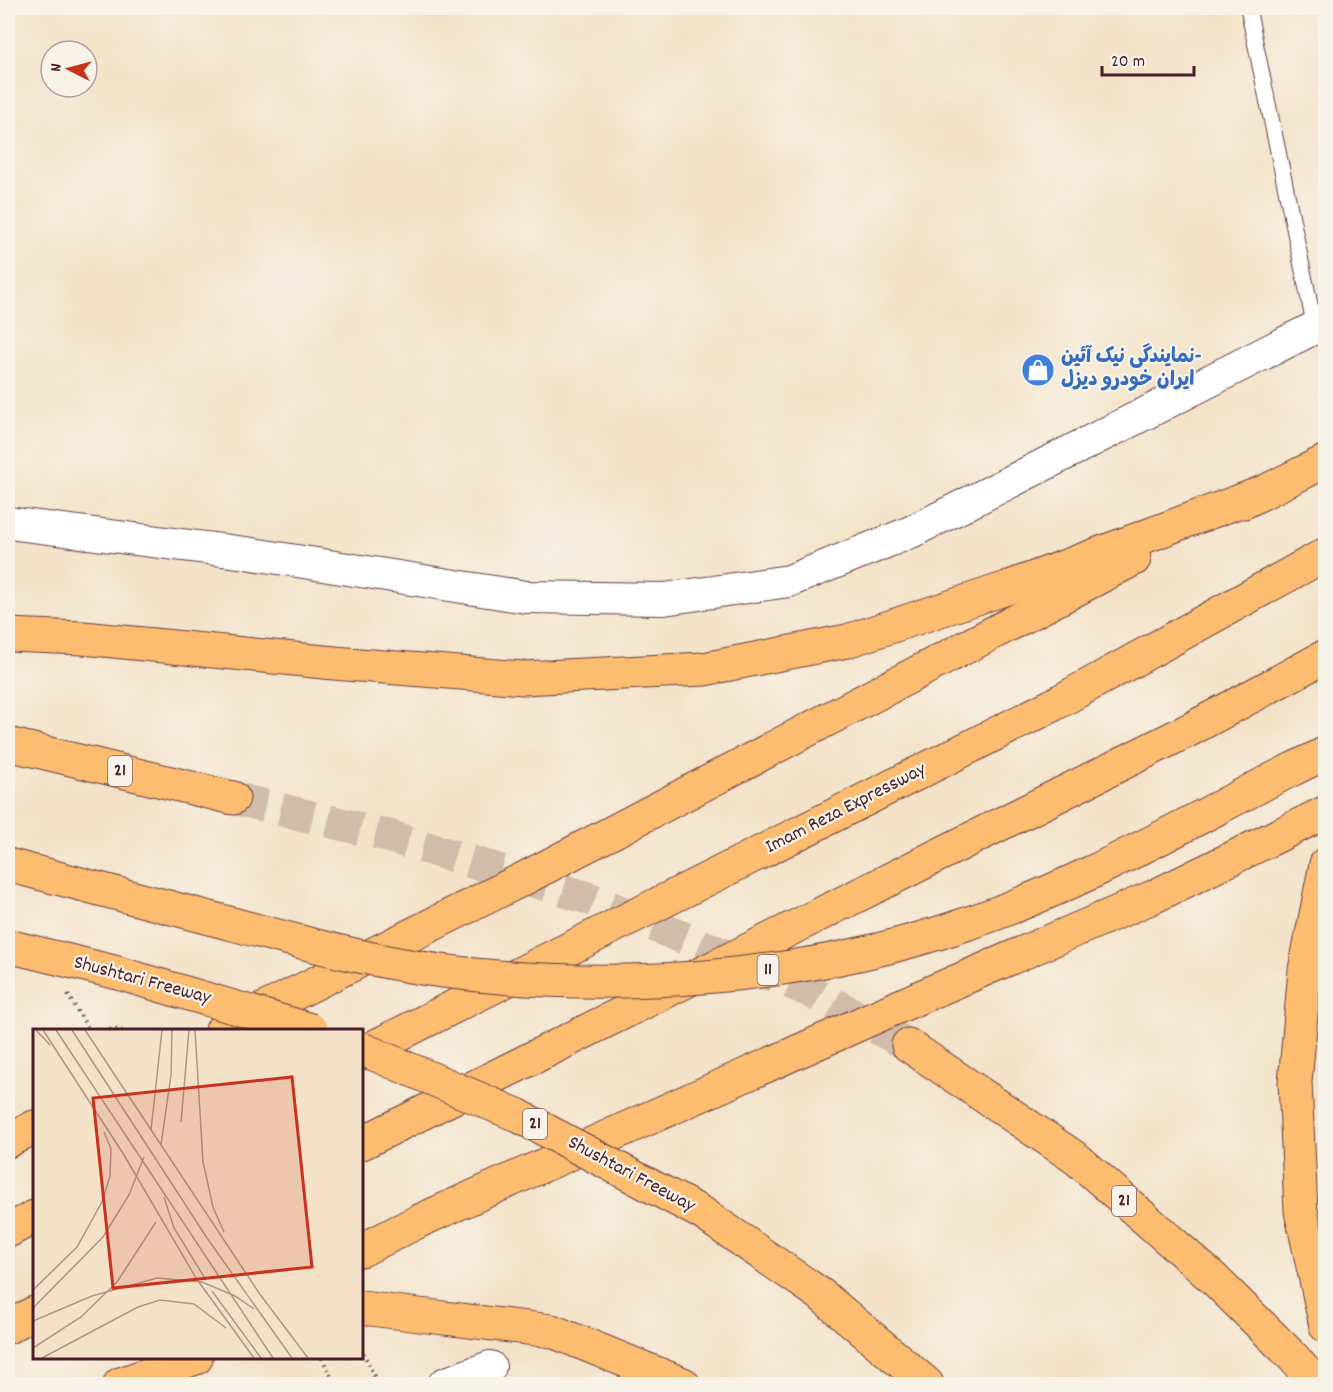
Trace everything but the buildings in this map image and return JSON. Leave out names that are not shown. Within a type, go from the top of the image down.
[{"type":"highway","points":[[224,1029],[524,879],[1326,461]]},
{"type":"highway","points":[[8,634],[83,638],[334,663],[524,678],[704,669],[847,641],[1007,588],[1264,492]]},
{"type":"highway","name":"Imam Reza Expressway","points":[[363,1050],[1051,706],[1326,554]]},
{"type":"highway","name":"11","points":[[363,1143],[1179,736],[1326,656]]},
{"type":"highway","name":"21","points":[[8,744],[233,798]]},
{"type":"highway","name":"11","points":[[8,865],[305,943],[441,971],[562,981],[723,976],[853,958],[964,925],[1057,889],[1326,753]]},
{"type":"highway","points":[[363,1249],[429,1216],[1155,896],[1326,812]]},
{"type":"highway","points":[[1326,864],[1305,970],[1295,1082],[1300,1211],[1326,1326]]},
{"type":"highway","name":"Shushtari Freeway","points":[[8,946],[118,973],[307,1029]]},
{"type":"highway","name":"21","points":[[908,1045],[1077,1159],[1214,1279],[1293,1357],[1316,1384]]},
{"type":"highway","name":"Shushtari Freeway","points":[[363,1051],[517,1115],[702,1214],[820,1294],[927,1384]]},
{"type":"highway","points":[[8,1142],[33,1128]]},
{"type":"highway","points":[[8,1231],[33,1218]]},
{"type":"highway","points":[[363,1308],[552,1331],[683,1384]]},
{"type":"highway","points":[[8,1328],[33,1314]]},
{"type":"highway","points":[[98,1384],[149,1359]]},
{"type":"highway","points":[[120,1384],[193,1359]]},
{"type":"street","points":[[8,523],[246,554],[526,597],[664,599],[789,581],[911,532],[1320,325]]},
{"type":"street","points":[[444,1384],[490,1367]]},
{"type":"lane","points":[[1248,8],[1320,325]]},
{"type":"path","points":[[66,991],[87,1029]]},
{"type":"path","points":[[354,1384],[375,1378],[363,1352]]},
{"type":"path","points":[[322,1359],[335,1384]]},
{"type":"tunnel","points":[[233,798],[382,834],[588,898],[810,991],[908,1045]]},
{"type":"place","name":"نمایندگی نیک آئین- ایران خودرو دیزل","points":[[1038,370]]}]
